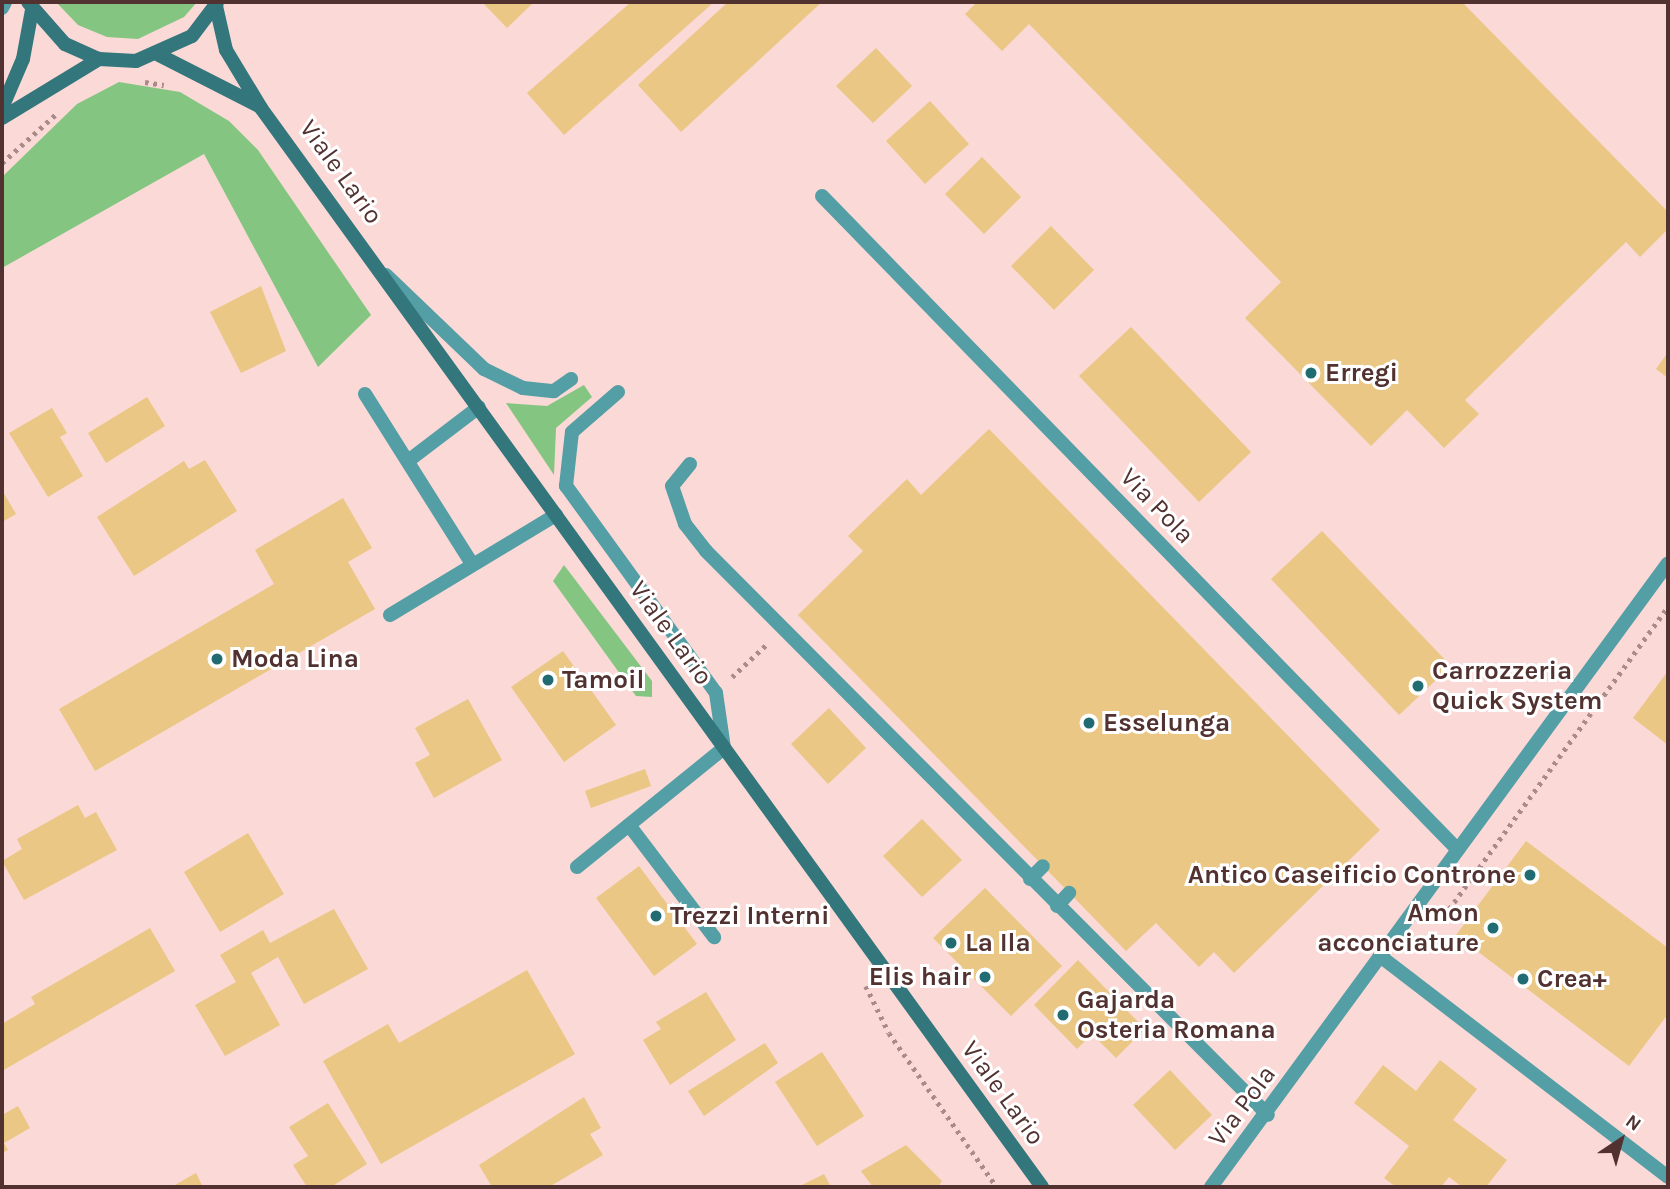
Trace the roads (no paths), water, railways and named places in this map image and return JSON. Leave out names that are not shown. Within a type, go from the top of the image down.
[{"type":"main road","points":[[2,118],[99,59],[159,55],[192,36],[216,4]]},
{"type":"main road","name":"Viale Lario","points":[[216,4],[226,50],[261,108],[386,275],[556,516],[1042,1187]]},
{"type":"main road","points":[[30,6],[65,44],[99,59]]},
{"type":"main road","points":[[2,108],[23,59],[30,6]]},
{"type":"main road","name":"Viale Lario","points":[[159,55],[261,108]]},
{"type":"street","points":[[2,8],[5,2]]},
{"type":"street","name":"Via Pola","points":[[822,196],[1458,849]]},
{"type":"street","points":[[386,275],[484,369],[523,388],[554,391],[571,379]]},
{"type":"street","points":[[577,867],[724,748],[716,692],[566,486],[572,432],[618,392]]},
{"type":"street","points":[[365,394],[472,564]]},
{"type":"street","points":[[408,461],[479,407]]},
{"type":"street","points":[[690,464],[672,486],[685,524],[782,629],[1056,906],[1268,1115]]},
{"type":"street","points":[[390,615],[556,516]]},
{"type":"street","name":"Via Pola","points":[[1211,1187],[1268,1115],[1422,898],[1668,564]]},
{"type":"street","points":[[629,825],[714,937]]},
{"type":"street","points":[[1030,879],[1043,866]]},
{"type":"street","points":[[1056,906],[1069,893]]},
{"type":"street","points":[[1380,956],[1668,1177]]},
{"type":"place","name":"Erregi","points":[[1311,373]]},
{"type":"place","name":"Moda Lina","points":[[217,659]]},
{"type":"place","name":"Tamoil","points":[[548,680]]},
{"type":"place","name":"Carrozzeria Quick System","points":[[1418,686]]},
{"type":"place","name":"Esselunga","points":[[1089,723]]},
{"type":"place","name":"Antico Caseificio Controne","points":[[1530,875]]},
{"type":"place","name":"Trezzi Interni","points":[[656,916]]},
{"type":"place","name":"Amon acconciature","points":[[1493,928]]},
{"type":"place","name":"La Ila","points":[[951,943]]},
{"type":"place","name":"Elis hair","points":[[985,977]]},
{"type":"place","name":"Crea+","points":[[1523,979]]},
{"type":"place","name":"Gajarda Osteria Romana","points":[[1063,1015]]}]
